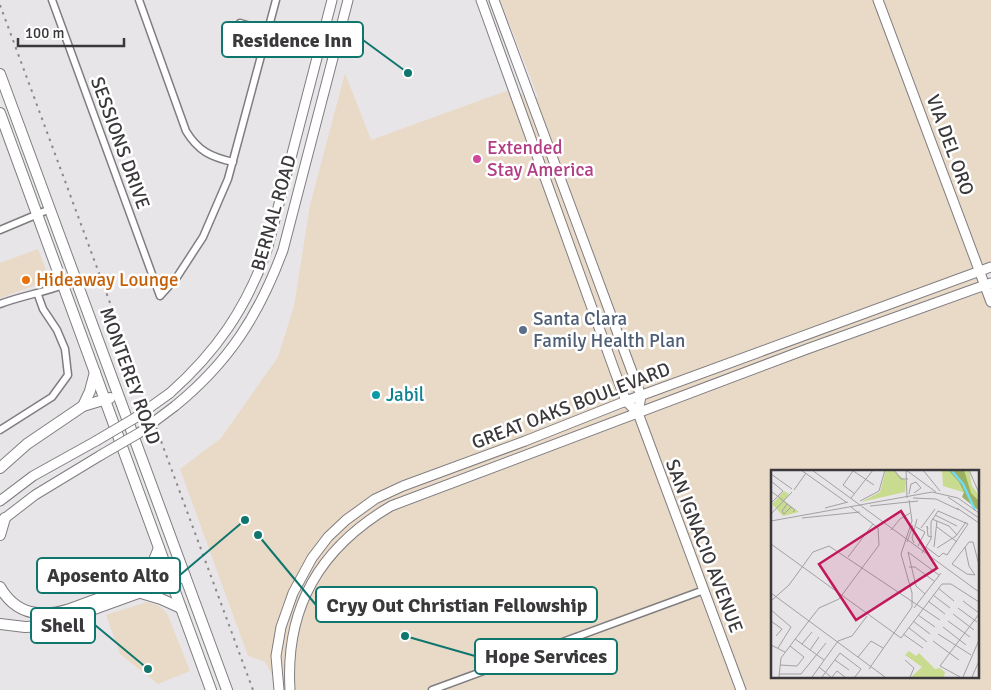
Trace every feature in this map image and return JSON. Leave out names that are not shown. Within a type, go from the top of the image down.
[{"type":"main road","name":"BERNAL ROAD","points":[[0,501],[33,476],[152,407],[170,393],[200,365],[238,315],[254,282],[269,242],[332,0]]},
{"type":"main road","name":"BERNAL ROAD","points":[[2,520],[35,495],[139,433],[175,406],[200,385],[236,344],[252,319],[272,279],[283,250],[348,0]]},
{"type":"main road","name":"SAN IGNACIO AVENUE","points":[[481,0],[626,401],[638,413],[669,501],[685,536],[741,690]]},
{"type":"main road","points":[[494,0],[641,396]]},
{"type":"main road","name":"VIA DEL ORO","points":[[878,0],[979,270],[988,284],[991,302]]},
{"type":"main road","name":"MONTEREY ROAD","points":[[0,74],[226,690]]},
{"type":"main road","name":"MONTEREY ROAD","points":[[0,113],[211,690]]},
{"type":"main road","name":"GREAT OAKS BOULEVARD","points":[[279,690],[276,656],[281,627],[293,593],[312,558],[328,537],[346,520],[375,500],[403,486],[626,401],[991,267]]},
{"type":"main road","name":"GREAT OAKS BOULEVARD","points":[[290,690],[290,657],[296,623],[314,579],[331,554],[358,528],[391,506],[479,471],[807,349],[988,284]]},
{"type":"main road","points":[[807,349],[808,334]]},
{"type":"main road","points":[[83,406],[90,391],[95,371]]},
{"type":"main road","points":[[0,468],[28,444],[83,406],[118,396]]},
{"type":"main road","name":"SAN IGNACIO AVENUE","points":[[638,413],[641,396]]},
{"type":"main road","points":[[475,459],[479,471]]},
{"type":"main road","points":[[0,535],[2,520]]},
{"type":"main road","points":[[145,582],[159,548]]},
{"type":"main road","points":[[0,624],[25,627],[47,626],[141,593],[183,572]]},
{"type":"main road","points":[[0,586],[8,598],[16,605],[25,610],[43,614],[70,609],[145,582],[170,577]]},
{"type":"main road","points":[[141,593],[181,608]]},
{"type":"street","name":"SESSIONS DRIVE","points":[[52,0],[160,296],[177,277],[203,237],[228,179],[233,162]]},
{"type":"street","points":[[139,0],[186,131],[192,142],[205,152],[219,159],[233,162],[276,0]]},
{"type":"street","points":[[240,24],[267,31]]},
{"type":"street","points":[[498,48],[512,47]]},
{"type":"street","points":[[0,230],[50,209]]},
{"type":"street","points":[[0,304],[23,296],[38,295],[63,285]]},
{"type":"street","points":[[0,430],[52,397],[68,375],[65,349],[57,330],[43,309],[38,295]]},
{"type":"street","points":[[432,690],[704,590]]},
{"type":"shaded area","points":[[500,0],[991,0],[991,262],[981,264],[991,301],[991,690],[280,690],[265,662],[248,656],[180,469],[221,438],[278,357],[294,306],[310,205],[345,73],[371,140],[506,91],[538,97]]},
{"type":"shaded area","points":[[38,249],[50,280],[0,298],[0,263]]},
{"type":"shaded area","points":[[147,602],[158,605],[167,613],[190,671],[158,684],[120,654],[106,615]]},
{"type":"railway","points":[[0,5],[253,690]]},
{"type":"place","name":"Residence Inn","points":[[408,73]]},
{"type":"place","name":"Extended Stay America","points":[[477,159]]},
{"type":"place","name":"Hideaway Lounge","points":[[26,280]]},
{"type":"place","name":"Santa Clara Family Health Plan","points":[[523,330]]},
{"type":"place","name":"Jabil","points":[[376,395]]},
{"type":"place","name":"Aposento Alto","points":[[245,520]]},
{"type":"place","name":"Cryy Out Christian Fellowship","points":[[258,535]]},
{"type":"place","name":"Hope Services","points":[[405,636]]},
{"type":"place","name":"Shell","points":[[148,669]]}]
